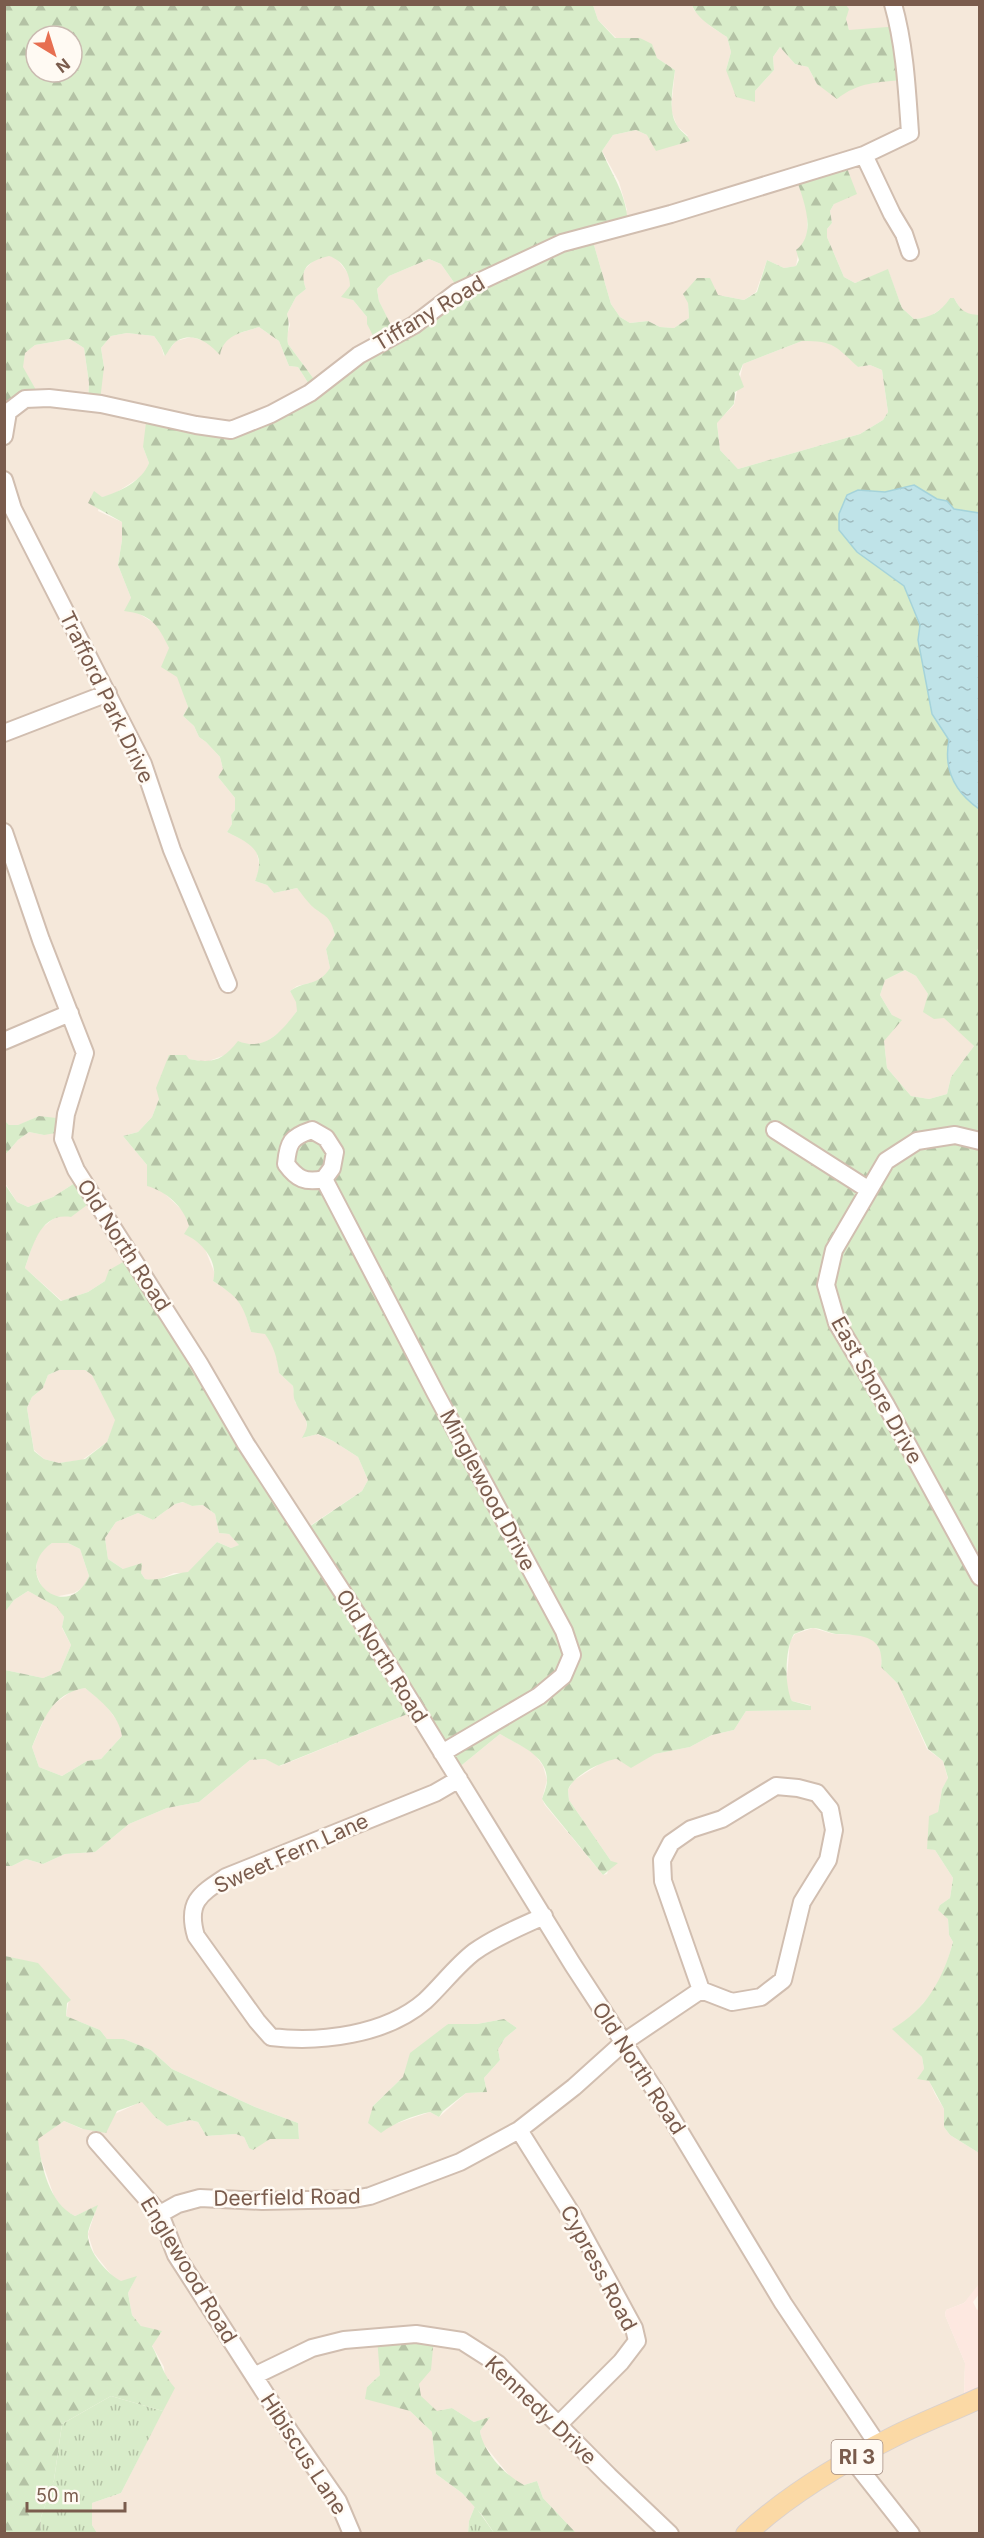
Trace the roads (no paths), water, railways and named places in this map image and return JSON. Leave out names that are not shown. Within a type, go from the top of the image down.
[{"type":"main road","name":"RI 3","points":[[746,2534],[776,2509],[852,2459],[878,2445],[978,2401]]},
{"type":"street","name":"Tiffany Road","points":[[6,411],[25,399],[49,398],[101,404],[196,425],[231,430],[271,414],[310,393],[359,355],[414,325],[458,292],[562,243],[671,214],[864,155],[910,133],[904,56],[900,27],[893,4]]},
{"type":"street","points":[[864,155],[904,234],[910,252]]},
{"type":"street","points":[[4,436],[6,411]]},
{"type":"street","name":"Trafford Park Drive","points":[[4,480],[13,509],[143,764],[172,850],[228,984]]},
{"type":"street","points":[[4,733],[108,693]]},
{"type":"street","name":"Old North Road","points":[[4,832],[41,940],[85,1053],[66,1114],[63,1140],[76,1170],[144,1274],[220,1397],[246,1444],[360,1619],[441,1753],[722,2198],[783,2303],[878,2445]]},
{"type":"street","points":[[4,1041],[70,1013]]},
{"type":"street","points":[[775,1130],[869,1190]]},
{"type":"street","name":"East Shore Drive","points":[[980,1141],[955,1135],[917,1141],[886,1161],[834,1250],[826,1285],[837,1323],[886,1405],[980,1577]]},
{"type":"street","name":"Minglewood Drive","points":[[324,1179],[436,1394],[564,1631],[572,1655],[564,1676],[539,1696],[441,1753]]},
{"type":"street","name":"Sweet Fern Lane","points":[[459,1779],[435,1792],[226,1877],[208,1889],[194,1903],[192,1919],[196,1936],[271,2037],[317,2039],[347,2036],[395,2019],[423,2002],[472,1953],[491,1941],[544,1917]]},
{"type":"street","points":[[776,1786],[817,1793],[830,1809],[834,1830],[828,1860],[802,1902],[783,1980],[761,1997],[732,2002],[701,1990],[663,1881],[662,1860],[671,1843],[691,1829],[722,1819],[776,1786]]},
{"type":"street","name":"Deerfield Road","points":[[160,2214],[178,2204],[200,2198],[273,2201],[354,2199],[370,2196],[460,2162],[519,2130],[574,2087],[624,2042],[701,1990]]},
{"type":"street","name":"Cypress Road","points":[[519,2130],[573,2216],[634,2328],[637,2341],[621,2362],[559,2424]]},
{"type":"street","name":"Englewood Road","points":[[96,2141],[160,2214],[176,2255],[254,2376]]},
{"type":"street","name":"Kennedy Drive","points":[[254,2376],[312,2348],[344,2340],[416,2334],[442,2336],[462,2342],[498,2364],[670,2534]]},
{"type":"street","name":"Hibiscus Lane","points":[[254,2376],[338,2501],[352,2534]]},
{"type":"street","points":[[852,2459],[911,2534]]},
{"type":"water","points":[[914,485],[937,499],[947,501],[954,509],[979,513],[979,809],[957,788],[950,771],[949,740],[932,714],[918,640],[920,625],[904,586],[857,552],[839,530],[839,514],[847,495],[858,490],[885,492]]}]
